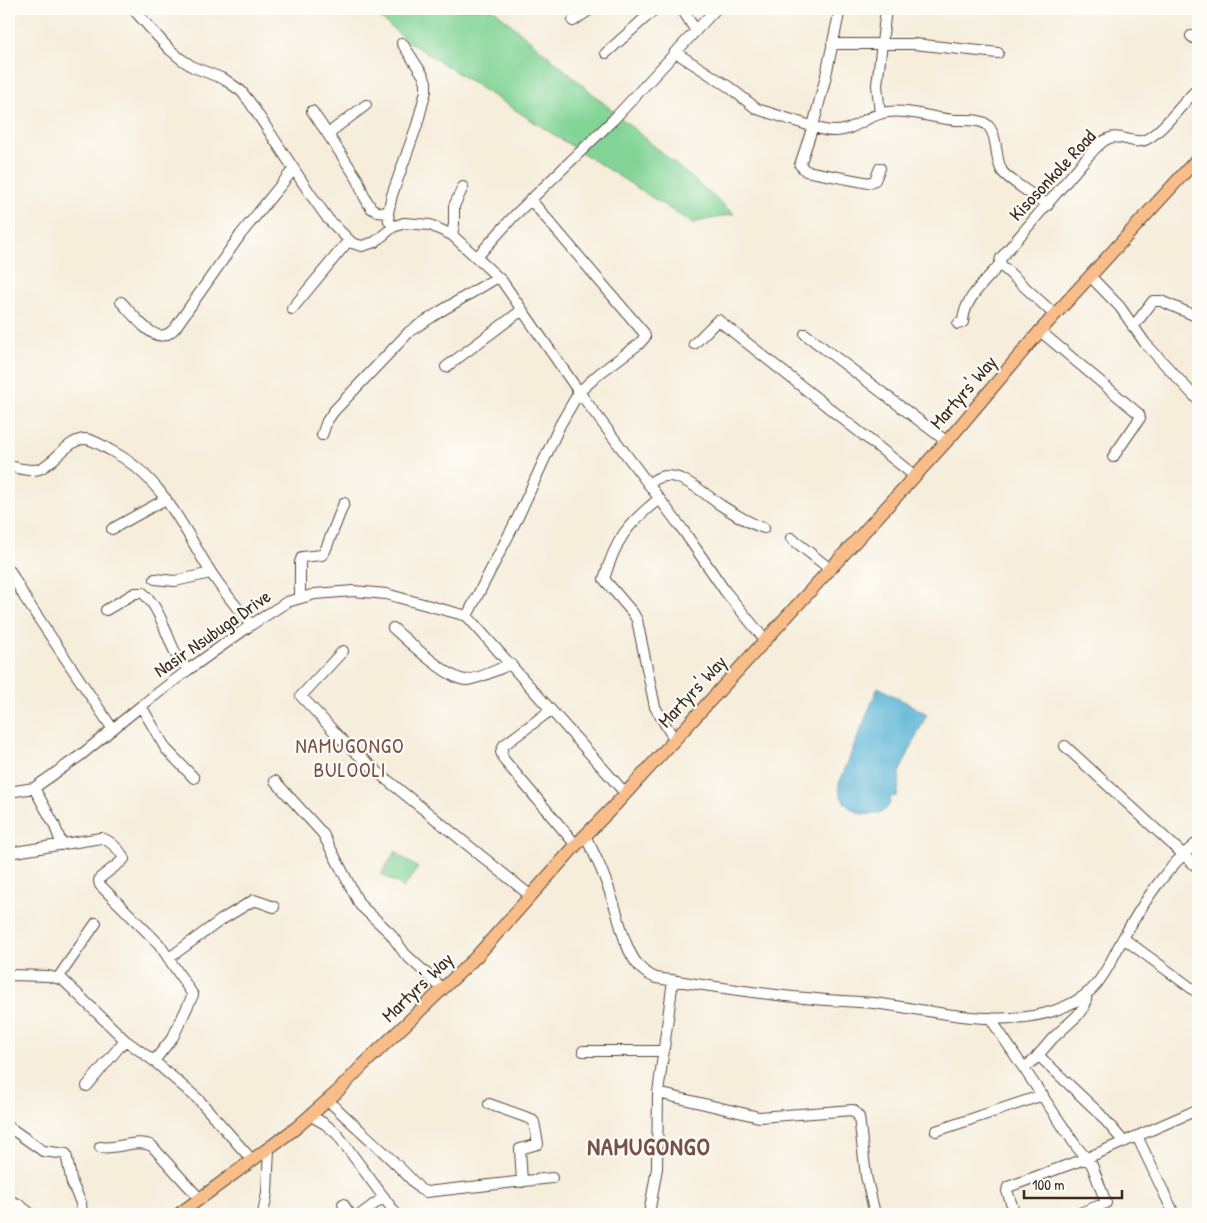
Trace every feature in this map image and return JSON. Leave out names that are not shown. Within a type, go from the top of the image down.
[{"type":"main road","name":"Martyrs' Way","points":[[179,1214],[311,1116],[476,957],[576,845],[625,794],[915,476],[1040,331],[1198,158]]},
{"type":"street","points":[[573,22],[591,9]]},
{"type":"street","points":[[606,53],[655,9]]},
{"type":"street","points":[[682,9],[696,31]]},
{"type":"street","points":[[477,257],[530,199],[613,120],[716,9]]},
{"type":"street","points":[[840,9],[825,80],[800,165],[803,169],[869,183],[875,180],[880,168]]},
{"type":"street","points":[[880,114],[877,85],[886,9]]},
{"type":"street","points":[[135,10],[169,49],[182,60],[224,79],[241,91],[328,219],[349,240],[358,245],[368,245],[393,226],[404,223],[430,226],[452,234],[498,277],[579,392],[683,530],[725,591],[765,640]]},
{"type":"street","points":[[393,226],[389,221],[388,213],[392,196],[426,91],[426,82],[423,75],[402,43]]},
{"type":"street","points":[[832,44],[914,44],[998,52]]},
{"type":"street","points":[[675,52],[729,87],[756,109],[829,131],[840,132],[848,130],[880,114],[896,111],[986,123],[992,131],[1003,173],[1048,205]]},
{"type":"street","name":"Kisosonkole Road","points":[[958,324],[963,322],[963,313],[971,297],[1000,264],[1001,258],[1089,155],[1110,137],[1121,137],[1138,142],[1144,140],[1159,129],[1198,88]]},
{"type":"street","points":[[329,136],[334,129],[366,105]]},
{"type":"street","points":[[312,111],[358,180],[371,208],[378,212],[388,213]]},
{"type":"street","points":[[121,302],[152,334],[166,335],[175,328],[241,234],[293,170]]},
{"type":"street","points":[[452,234],[454,206],[463,187]]},
{"type":"street","points":[[530,199],[645,335],[644,340],[600,373],[579,392],[560,425],[518,517],[467,616],[625,794]]},
{"type":"street","points":[[292,309],[349,240]]},
{"type":"street","points":[[1000,264],[1055,315]]},
{"type":"street","points":[[1090,276],[1120,307],[1133,327],[1162,362],[1198,400]]},
{"type":"street","points":[[322,435],[327,421],[334,411],[410,331],[498,277]]},
{"type":"street","points":[[1133,327],[1153,301],[1161,301],[1198,317]]},
{"type":"street","points":[[446,366],[522,310]]},
{"type":"street","points":[[694,344],[718,320],[915,476]]},
{"type":"street","points":[[1040,331],[1139,414],[1140,418],[1113,458]]},
{"type":"street","points":[[806,334],[946,441]]},
{"type":"street","points":[[9,466],[38,470],[76,442],[82,440],[92,440],[134,464],[144,472],[166,499],[211,573],[251,625]]},
{"type":"street","points":[[648,484],[661,476],[681,479],[702,490],[719,504],[751,523],[764,528]]},
{"type":"street","points":[[112,529],[166,499]]},
{"type":"street","points":[[660,499],[640,514],[624,531],[610,557],[604,579],[634,613],[655,707],[663,724],[674,739]]},
{"type":"street","points":[[300,598],[300,562],[302,557],[322,555],[344,502]]},
{"type":"street","points":[[791,538],[830,569]]},
{"type":"street","points":[[10,571],[25,598],[112,728]]},
{"type":"street","points":[[155,579],[175,581],[211,573]]},
{"type":"street","name":"Nasir Nsubuga Drive","points":[[9,792],[34,788],[80,756],[112,728],[188,670],[287,602],[336,592],[375,592],[467,616]]},
{"type":"street","points":[[106,610],[135,593],[143,593],[152,603],[164,624],[179,659],[188,670]]},
{"type":"street","points":[[393,628],[428,658],[456,678],[463,680],[472,679],[511,664]]},
{"type":"street","points":[[343,651],[301,696],[342,740],[381,775],[531,896]]},
{"type":"street","points":[[141,706],[166,749],[194,778]]},
{"type":"street","points":[[551,710],[504,745],[501,754],[516,776],[576,845]]},
{"type":"street","points":[[1065,746],[1198,868]]},
{"type":"street","points":[[275,780],[328,842],[360,904],[390,933],[405,954],[443,989]]},
{"type":"street","points":[[34,788],[57,830],[62,845]]},
{"type":"street","points":[[586,836],[606,878],[630,952],[634,960],[648,975],[805,998],[874,1003],[959,1016],[990,1018],[1019,1018],[1050,1013],[1061,1009],[1087,993],[1095,986],[1148,897],[1164,875],[1182,855],[1198,842]]},
{"type":"street","points":[[9,853],[105,839],[123,855],[124,859],[100,878],[100,885],[159,944],[191,990],[193,998],[173,1037],[154,1061]]},
{"type":"street","points":[[169,958],[221,920],[254,900],[274,907]]},
{"type":"street","points":[[58,978],[96,923]]},
{"type":"street","points":[[1123,938],[1198,993]]},
{"type":"street","points":[[9,975],[48,976],[63,980],[89,1003],[125,1040],[154,1061],[199,1100],[252,1160]]},
{"type":"street","points":[[649,1214],[657,1168],[658,1093],[673,980]]},
{"type":"street","points":[[1024,1068],[1082,1010],[1087,993]]},
{"type":"street","points":[[990,1018],[1076,1146],[1092,1165],[1106,1203],[1077,1214]]},
{"type":"street","points":[[87,1086],[125,1040]]},
{"type":"street","points":[[583,1051],[664,1051]]},
{"type":"street","points":[[1038,1055],[1099,1113],[1124,1142]]},
{"type":"street","points":[[658,1093],[759,1117],[852,1110],[856,1112],[859,1117],[866,1176],[874,1201],[875,1214]]},
{"type":"street","points":[[936,1131],[1043,1096]]},
{"type":"street","points":[[328,1100],[364,1136],[390,1157],[423,1191],[430,1193],[552,1178]]},
{"type":"street","points":[[489,1104],[534,1122],[538,1144],[520,1149],[522,1182]]},
{"type":"street","points":[[1015,1214],[1008,1194],[1008,1187],[1087,1158],[1190,1113],[1198,1112]]},
{"type":"street","points":[[311,1116],[337,1134],[396,1214]]},
{"type":"street","points":[[9,1127],[44,1151],[66,1154],[72,1183],[81,1203],[82,1214]]},
{"type":"street","points":[[1137,1136],[1174,1214]]},
{"type":"street","points":[[100,1147],[113,1148],[141,1143],[152,1146],[200,1199]]},
{"type":"street","points":[[263,1214],[267,1193],[269,1148]]},
{"type":"street","points":[[361,1214],[384,1197]]},
{"type":"street","points":[[9,1200],[31,1214]]},
{"type":"street","points":[[343,1204],[350,1214]]},
{"type":"green space","points":[[370,9],[493,9],[734,214],[692,223],[406,40]]},
{"type":"green space","points":[[396,851],[400,856],[418,868],[403,888],[381,874]]},
{"type":"water","points":[[878,687],[927,714],[898,775],[900,776],[897,796],[890,797],[890,802],[885,810],[874,814],[866,814],[859,813],[846,804],[839,792],[839,784]]},
{"type":"district","name":"NAMUGONGO BULOOLI","points":[[350,758]]},
{"type":"district","name":"NAMUGONGO","points":[[649,1147]]}]
